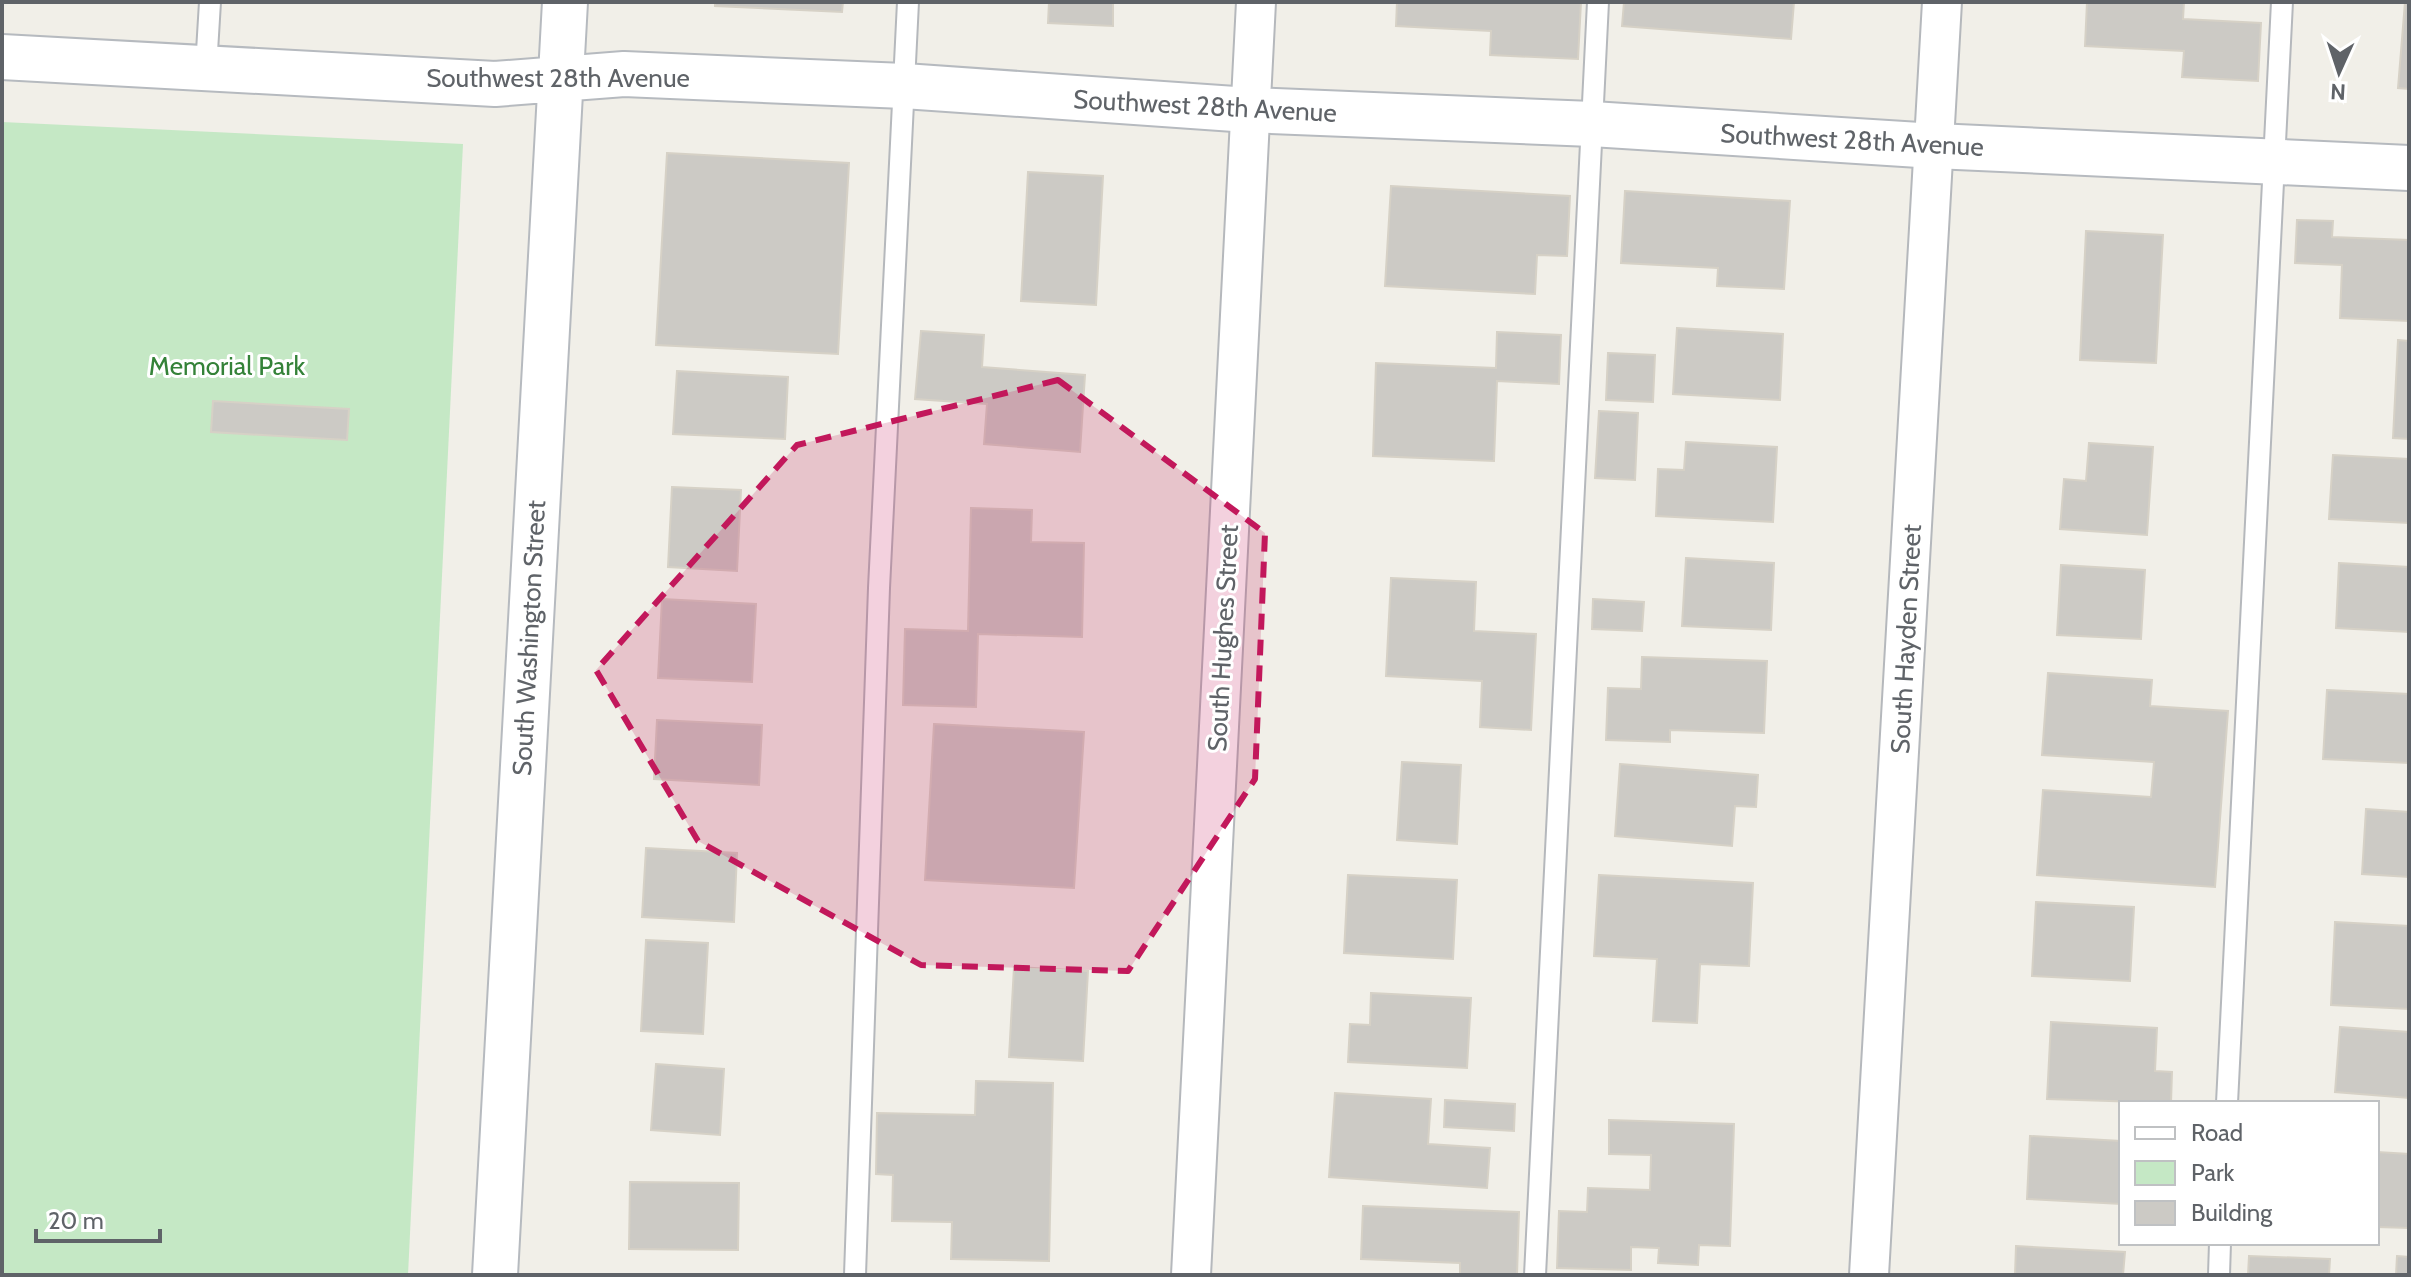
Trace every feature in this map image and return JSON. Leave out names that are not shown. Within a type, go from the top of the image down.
[{"type":"main road","name":"South Washington Street","points":[[495,1275],[565,2]]},
{"type":"main road","name":"Southwest 28th Avenue","points":[[2,57],[495,84],[624,74],[904,86],[1249,110],[1592,124],[1935,146],[2409,168]]},
{"type":"street","name":"South Hughes Street","points":[[1191,1275],[1256,2]]},
{"type":"street","name":"South Hayden Street","points":[[1869,1275],[1942,2]]},
{"type":"lane","points":[[206,68],[210,2]]},
{"type":"lane","points":[[855,1275],[879,588],[908,2]]},
{"type":"lane","points":[[1535,1275],[1598,2]]},
{"type":"lane","points":[[2227,1101],[2282,2]]},
{"type":"lane","points":[[2219,1275],[2220,1245]]},
{"type":"highlighted area","points":[[1058,380],[1265,533],[1255,779],[1128,971],[921,965],[698,841],[596,670],[797,445]]},
{"type":"green space","name":"Memorial Park","points":[[2,122],[463,144],[408,1275],[2,1275]]},
{"type":"building","points":[[715,2],[843,2],[842,12],[715,6]]},
{"type":"building","points":[[1049,2],[1113,2],[1113,26],[1048,23]]},
{"type":"building","points":[[1397,2],[1581,2],[1578,59],[1490,55],[1491,31],[1396,26]]},
{"type":"building","points":[[1624,2],[1794,2],[1791,39],[1622,26]]},
{"type":"building","points":[[2087,2],[2184,2],[2183,19],[2261,23],[2258,81],[2182,77],[2184,51],[2085,46]]},
{"type":"building","points":[[2405,2],[2409,2],[2409,89],[2398,88]]},
{"type":"building","points":[[667,153],[849,163],[838,354],[656,345]]},
{"type":"building","points":[[1028,172],[1103,176],[1096,305],[1021,301]]},
{"type":"building","points":[[1391,186],[1570,196],[1567,256],[1537,255],[1535,294],[1385,286]]},
{"type":"building","points":[[1625,191],[1790,201],[1784,289],[1717,286],[1718,268],[1621,263]]},
{"type":"building","points":[[2297,220],[2333,221],[2332,237],[2409,240],[2409,321],[2340,318],[2342,265],[2295,263]]},
{"type":"building","points":[[2086,231],[2163,235],[2156,363],[2080,360]]},
{"type":"building","points":[[1677,328],[1783,334],[1780,400],[1673,394]]},
{"type":"building","points":[[921,331],[984,335],[982,367],[1085,375],[1080,452],[984,444],[987,404],[915,399]]},
{"type":"building","points":[[1497,332],[1561,335],[1559,384],[1497,381],[1494,461],[1373,456],[1376,363],[1496,368]]},
{"type":"building","points":[[2398,340],[2409,341],[2409,439],[2393,438]]},
{"type":"building","points":[[1608,353],[1655,355],[1653,402],[1606,400]]},
{"type":"building","points":[[677,371],[788,377],[785,439],[673,434]]},
{"type":"building","points":[[213,401],[349,409],[347,440],[211,432]]},
{"type":"building","points":[[1599,411],[1638,413],[1635,480],[1595,478]]},
{"type":"building","points":[[1686,442],[1777,447],[1773,522],[1656,516],[1658,469],[1684,470]]},
{"type":"building","points":[[2089,443],[2153,447],[2147,535],[2060,529],[2064,479],[2086,481]]},
{"type":"building","points":[[2333,455],[2409,459],[2409,523],[2329,519]]},
{"type":"building","points":[[672,487],[741,490],[737,571],[668,567]]},
{"type":"building","points":[[971,508],[1032,510],[1031,542],[1084,543],[1082,637],[978,634],[976,707],[903,705],[905,629],[968,631]]},
{"type":"building","points":[[1686,558],[1774,563],[1771,630],[1682,626]]},
{"type":"building","points":[[2339,563],[2409,567],[2409,632],[2336,628]]},
{"type":"building","points":[[2061,565],[2145,570],[2141,639],[2057,635]]},
{"type":"building","points":[[1391,578],[1476,582],[1474,631],[1536,634],[1531,730],[1480,727],[1482,681],[1386,676]]},
{"type":"building","points":[[662,599],[756,604],[752,682],[658,678]]},
{"type":"building","points":[[1593,599],[1644,602],[1642,631],[1592,629]]},
{"type":"building","points":[[1642,657],[1767,661],[1764,733],[1670,730],[1670,742],[1606,740],[1608,688],[1641,689]]},
{"type":"building","points":[[2048,673],[2152,680],[2150,706],[2228,711],[2215,887],[2037,875],[2043,790],[2151,797],[2154,762],[2042,755]]},
{"type":"building","points":[[2327,690],[2409,694],[2409,763],[2323,759]]},
{"type":"building","points":[[657,720],[762,725],[759,785],[654,779]]},
{"type":"building","points":[[934,724],[1084,732],[1074,888],[925,880]]},
{"type":"building","points":[[1402,762],[1461,765],[1457,844],[1397,840]]},
{"type":"building","points":[[1620,764],[1758,775],[1756,807],[1735,806],[1732,846],[1615,836]]},
{"type":"building","points":[[2366,809],[2409,812],[2409,877],[2362,874]]},
{"type":"building","points":[[646,848],[737,853],[734,922],[642,917]]},
{"type":"building","points":[[1348,875],[1457,880],[1453,959],[1344,953]]},
{"type":"building","points":[[1599,875],[1753,883],[1749,966],[1700,964],[1697,1023],[1653,1021],[1657,959],[1594,956]]},
{"type":"building","points":[[2036,902],[2134,907],[2130,981],[2032,976]]},
{"type":"building","points":[[2335,922],[2409,926],[2409,1009],[2331,1005]]},
{"type":"building","points":[[646,940],[708,943],[703,1034],[641,1031]]},
{"type":"building","points":[[1014,967],[1088,971],[1083,1061],[1009,1057]]},
{"type":"building","points":[[1371,993],[1471,998],[1467,1068],[1348,1062],[1350,1024],[1370,1025]]},
{"type":"building","points":[[2051,1022],[2157,1028],[2155,1071],[2172,1072],[2171,1101],[2047,1099]]},
{"type":"building","points":[[2340,1027],[2409,1032],[2409,1098],[2335,1092]]},
{"type":"building","points":[[656,1064],[724,1069],[720,1135],[651,1130]]},
{"type":"building","points":[[976,1081],[1053,1083],[1049,1261],[951,1259],[952,1222],[892,1221],[893,1175],[876,1174],[877,1113],[975,1115]]},
{"type":"building","points":[[1335,1093],[1431,1099],[1428,1144],[1490,1148],[1487,1188],[1329,1177]]},
{"type":"building","points":[[1445,1100],[1515,1104],[1514,1131],[1444,1127]]},
{"type":"building","points":[[1609,1120],[1734,1124],[1730,1246],[1699,1245],[1698,1265],[1658,1263],[1659,1248],[1631,1247],[1631,1270],[1557,1268],[1559,1211],[1587,1212],[1588,1188],[1650,1190],[1651,1155],[1609,1154]]},
{"type":"building","points":[[2030,1136],[2119,1141],[2119,1204],[2027,1199]]},
{"type":"building","points":[[2379,1152],[2409,1154],[2409,1228],[2379,1227]]},
{"type":"building","points":[[630,1182],[739,1183],[738,1250],[629,1249]]},
{"type":"building","points":[[1363,1206],[1519,1212],[1517,1275],[1460,1275],[1460,1263],[1361,1259]]},
{"type":"building","points":[[2016,1246],[2125,1252],[2123,1275],[2015,1275]]},
{"type":"building","points":[[2249,1256],[2330,1259],[2329,1275],[2248,1275]]},
{"type":"building","points":[[2397,1256],[2409,1257],[2409,1275],[2396,1275]]}]
